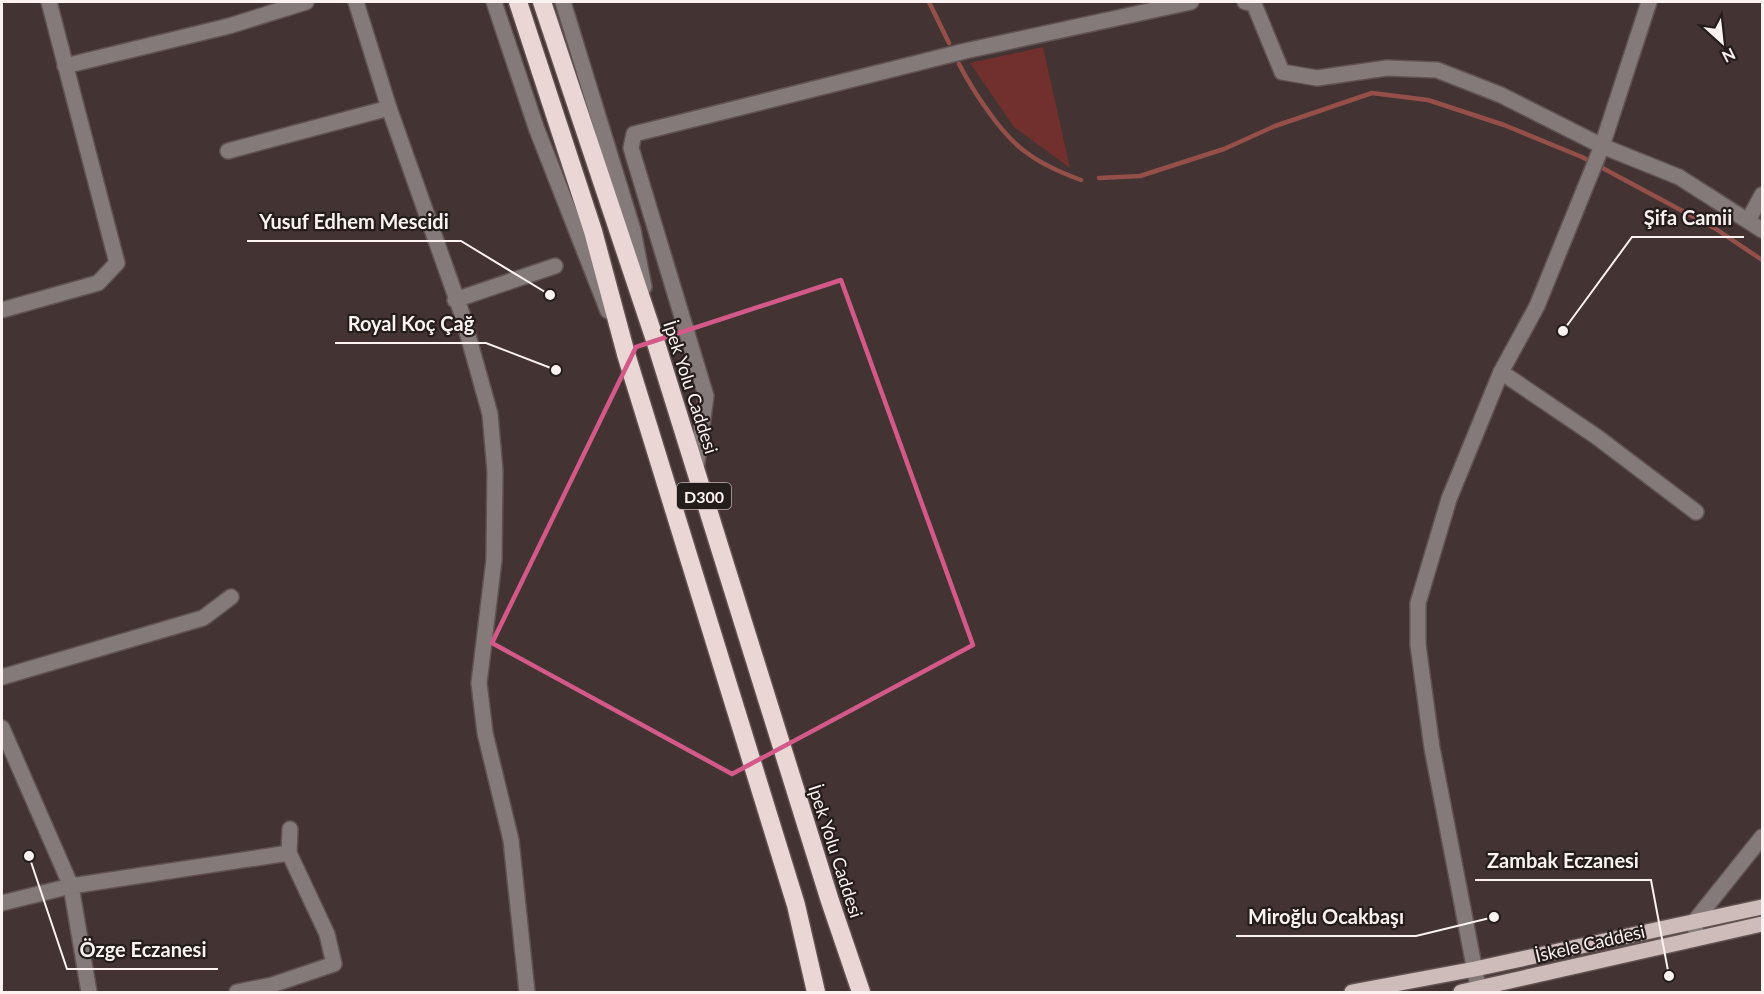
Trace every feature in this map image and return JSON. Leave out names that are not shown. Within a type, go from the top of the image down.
[{"type":"highway","name":"D300","points":[[518,2],[593,231],[626,354],[796,905],[816,993]]},
{"type":"highway","name":"İpek Yolu Caddesi","points":[[542,2],[655,340],[819,867],[861,993]]},
{"type":"main road","points":[[1352,993],[1762,907]]},
{"type":"main road","name":"İskele Caddesi","points":[[1461,993],[1479,991],[1697,937],[1762,924]]},
{"type":"street","points":[[2,310],[98,283],[117,263],[49,2]]},
{"type":"street","points":[[65,66],[229,26],[306,2]]},
{"type":"street","points":[[356,2],[389,108],[475,356],[490,414],[495,471],[494,560],[479,683],[485,734],[511,840],[527,993]]},
{"type":"street","points":[[494,2],[565,207],[626,354]]},
{"type":"street","points":[[563,2],[633,230],[655,340]]},
{"type":"street","points":[[696,471],[706,396],[631,148],[634,134],[965,51],[1191,2]]},
{"type":"street","points":[[1245,2],[1254,4],[1282,72],[1317,78],[1387,68],[1437,70],[1501,95],[1602,146],[1679,177],[1749,219],[1762,230]]},
{"type":"street","points":[[1479,991],[1432,748],[1418,645],[1418,603],[1449,499],[1501,372],[1537,306],[1602,146],[1649,2]]},
{"type":"street","points":[[228,151],[389,108]]},
{"type":"street","points":[[1749,219],[1762,195]]},
{"type":"street","points":[[455,300],[555,266]]},
{"type":"street","points":[[1501,372],[1597,437],[1696,512]]},
{"type":"street","points":[[2,677],[203,618],[231,597]]},
{"type":"street","points":[[2,728],[71,886],[89,993]]},
{"type":"street","points":[[237,993],[272,985],[334,964],[327,934],[289,853],[290,829]]},
{"type":"street","points":[[1697,937],[1694,922],[1762,837]]},
{"type":"street","points":[[2,903],[71,886],[289,853]]},
{"type":"highlighted area","points":[[841,280],[973,645],[732,774],[492,643],[636,347]]},
{"type":"shaded area","points":[[1043,47],[1070,168],[1014,127],[970,63]]},
{"type":"waterway","points":[[929,2],[949,43]]},
{"type":"waterway","points":[[959,64],[989,112],[1017,145],[1046,165],[1081,180]]},
{"type":"waterway","points":[[1099,178],[1140,176],[1224,149],[1275,126],[1372,93],[1428,100],[1504,125],[1582,157],[1716,229],[1762,260]]},
{"type":"place","name":"Yusuf Edhem Mescidi","points":[[550,295]]},
{"type":"place","name":"Şifa Camii","points":[[1563,331]]},
{"type":"place","name":"Royal Koç Çağ","points":[[556,370]]},
{"type":"place","name":"Özge Eczanesi","points":[[29,856]]},
{"type":"place","name":"Miroğlu Ocakbaşı","points":[[1494,917]]},
{"type":"place","name":"Zambak Eczanesi","points":[[1669,976]]}]
